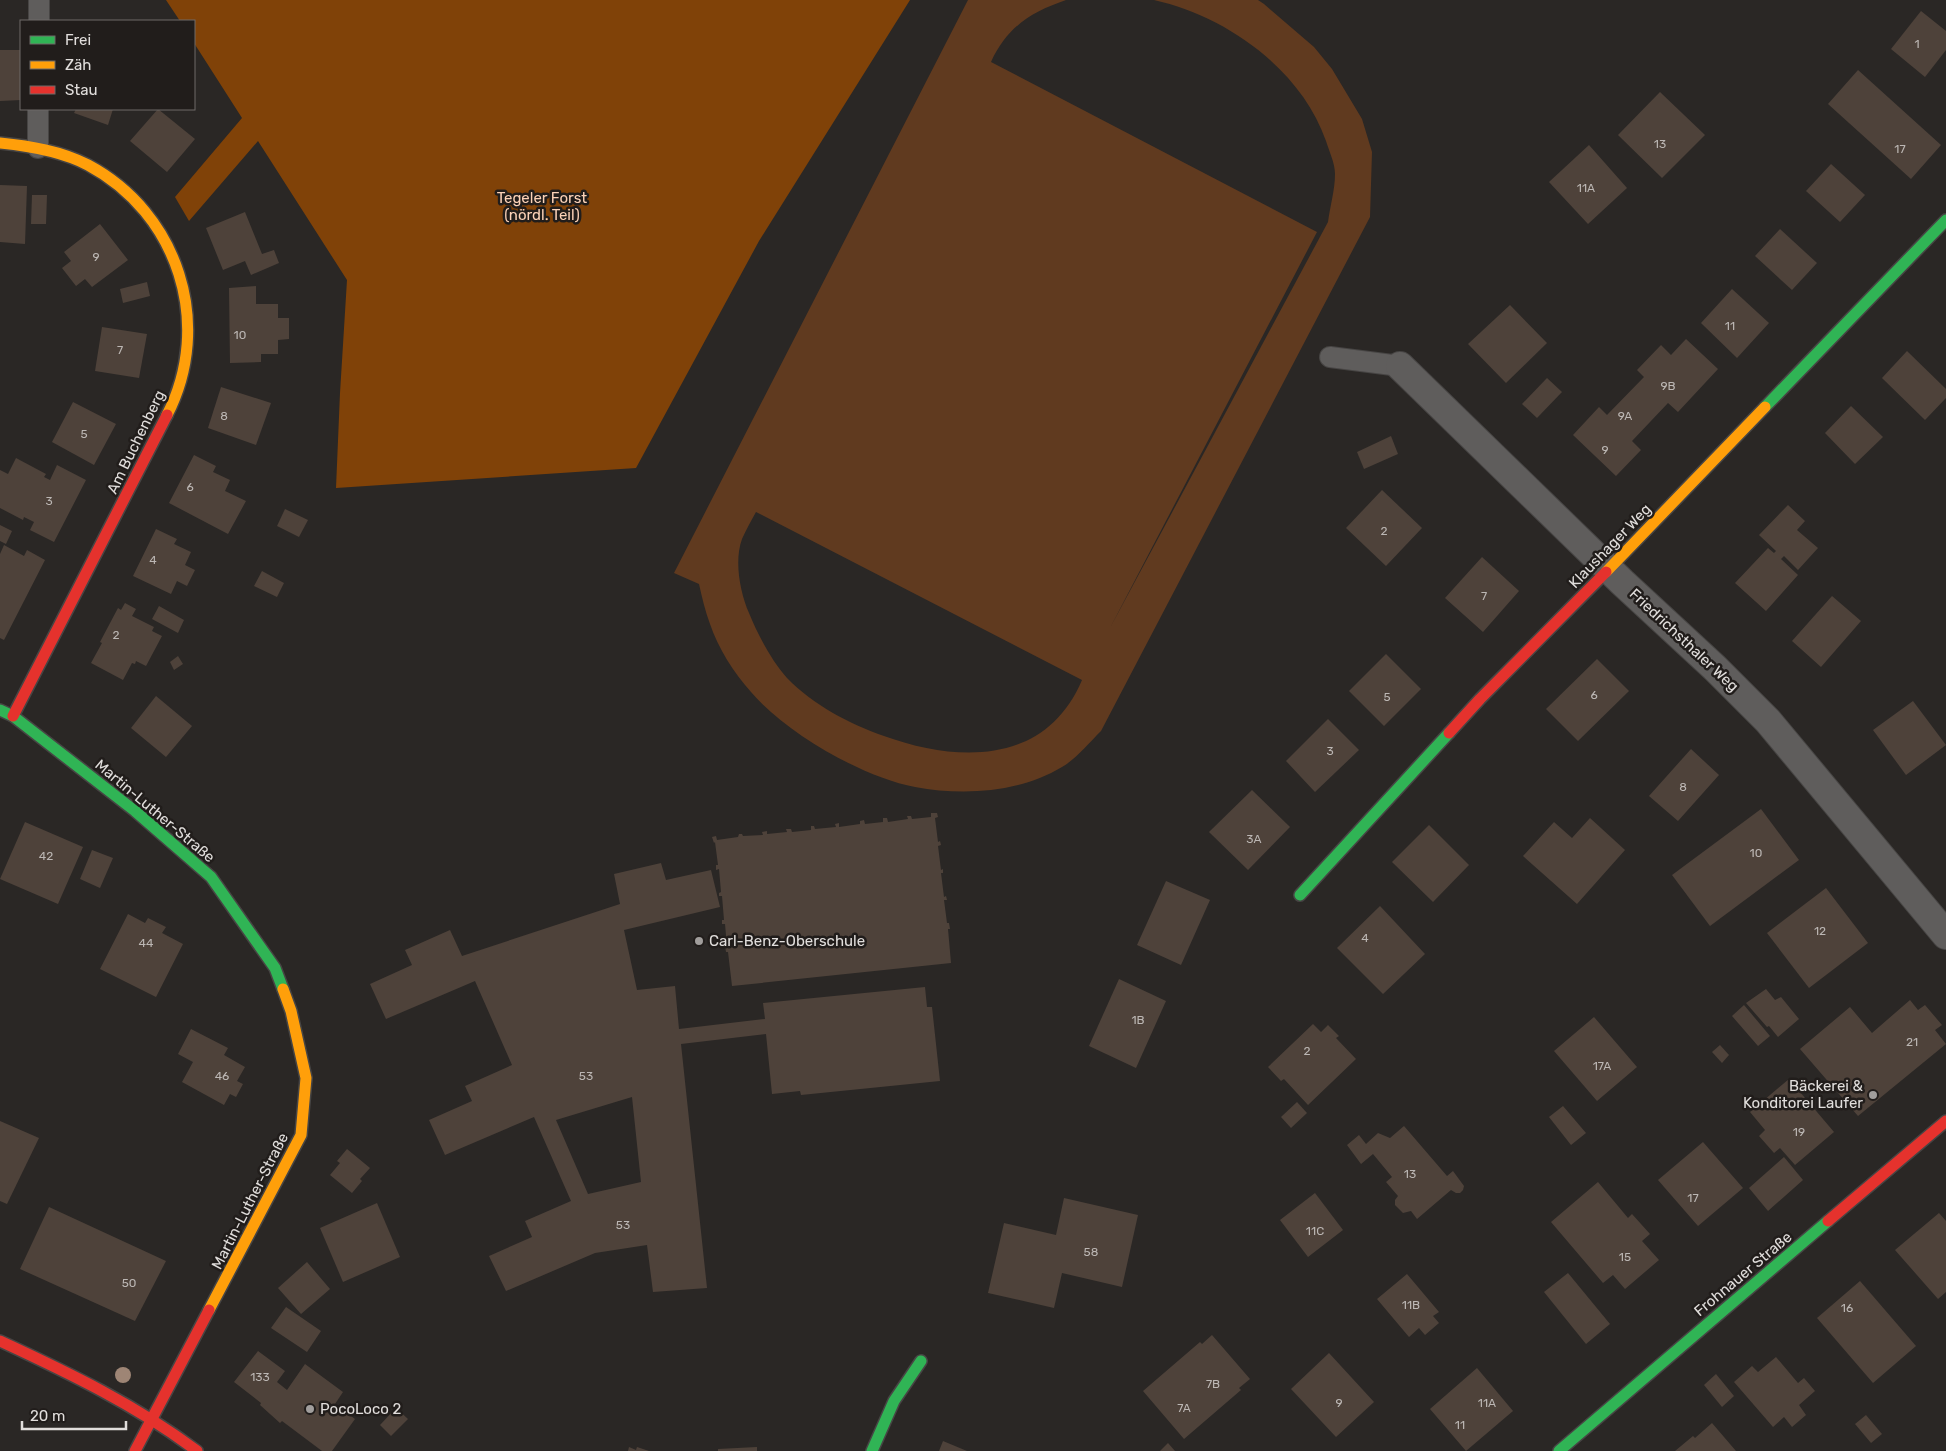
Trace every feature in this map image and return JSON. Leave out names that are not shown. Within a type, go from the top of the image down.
[{"type":"street","name":"Am Buchenberg","points":[[0,143],[38,148],[89,166],[127,193],[156,226],[172,251],[183,290],[188,326],[185,361],[174,402],[14,716]]},
{"type":"street","name":"Klaushager Weg","points":[[1300,895],[1480,699],[1609,569],[1946,220]]},
{"type":"street","name":"Friedrichsthaler Weg","points":[[1400,366],[1768,721],[1946,936]]},
{"type":"street","name":"Martin-Luther-Straße","points":[[0,710],[14,716],[135,811],[211,878],[275,968],[291,1011],[306,1078],[301,1135],[135,1451]]},
{"type":"street","name":"Frohnauer Straße","points":[[1559,1451],[1946,1121]]},
{"type":"street","points":[[0,1341],[72,1374],[152,1419],[197,1451]]},
{"type":"street","points":[[872,1451],[894,1401],[920,1361]]},
{"type":"lane","points":[[39,0],[39,20]]},
{"type":"lane","points":[[38,110],[38,148]]},
{"type":"lane","points":[[1330,357],[1400,366]]},
{"type":"shaded area","points":[[968,0],[1066,0],[1042,10],[1021,22],[1005,39],[991,62],[1317,232],[1110,628],[1328,222],[1335,180],[1332,157],[1314,115],[1299,91],[1280,69],[1258,50],[1208,19],[1154,0],[1258,0],[1314,47],[1332,69],[1362,119],[1372,152],[1370,217],[1101,731],[1067,764],[1045,776],[1009,787],[990,790],[952,791],[933,790],[894,782],[849,763],[826,751],[784,723],[751,692],[717,642],[699,584],[674,573]],"holes":[[[756,512],[1082,680],[1066,708],[1046,728],[1023,742],[998,750],[970,753],[942,751],[913,745],[871,731],[832,713],[808,697],[787,678],[765,647],[756,630],[743,596],[738,567],[742,539]]]},
{"type":"green space","name":"Tegeler Forst (nördl. Teil)","points":[[166,0],[910,0],[759,241],[636,468],[336,488],[347,280],[258,141],[189,221],[175,197],[242,118],[195,45],[195,20],[179,20]]},
{"type":"building","points":[[1921,11],[1946,31],[1946,50],[1925,77],[1891,49]]},
{"type":"building","points":[[0,50],[20,50],[20,100],[0,101]]},
{"type":"building","points":[[1858,70],[1941,145],[1911,179],[1828,104]]},
{"type":"building","points":[[1660,92],[1705,135],[1662,178],[1618,135]]},
{"type":"building","points":[[76,110],[113,110],[108,125],[74,113]]},
{"type":"building","points":[[157,110],[195,139],[167,172],[130,141]]},
{"type":"building","points":[[1589,145],[1627,188],[1588,224],[1549,182]]},
{"type":"building","points":[[1831,164],[1865,195],[1840,222],[1806,191]]},
{"type":"building","points":[[0,185],[27,186],[25,244],[0,242]]},
{"type":"building","points":[[32,195],[47,195],[46,224],[31,224]]},
{"type":"building","points":[[245,212],[262,254],[274,250],[279,263],[251,275],[245,261],[223,270],[206,228]]},
{"type":"building","points":[[100,224],[128,260],[92,287],[85,279],[76,286],[62,268],[71,261],[64,252]]},
{"type":"building","points":[[1780,229],[1817,263],[1792,290],[1755,256]]},
{"type":"building","points":[[147,282],[150,296],[123,303],[120,289]]},
{"type":"building","points":[[256,286],[256,304],[278,304],[278,318],[289,318],[289,339],[278,340],[278,354],[261,354],[261,362],[230,363],[229,288]]},
{"type":"building","points":[[1732,289],[1769,323],[1737,358],[1701,323]]},
{"type":"building","points":[[1510,305],[1547,343],[1506,383],[1468,344]]},
{"type":"building","points":[[102,327],[147,334],[139,378],[95,371]]},
{"type":"building","points":[[1686,339],[1718,369],[1678,412],[1668,403],[1632,441],[1641,450],[1616,476],[1573,435],[1599,407],[1607,415],[1644,377],[1637,370],[1661,345],[1671,355]]},
{"type":"building","points":[[1907,351],[1946,389],[1946,398],[1925,420],[1882,378]]},
{"type":"building","points":[[1547,378],[1562,392],[1537,418],[1522,404]]},
{"type":"building","points":[[221,387],[271,403],[256,445],[208,428]]},
{"type":"building","points":[[73,402],[116,424],[94,465],[52,442]]},
{"type":"building","points":[[1851,406],[1883,437],[1855,464],[1825,433]]},
{"type":"building","points":[[1391,436],[1398,454],[1364,469],[1357,452]]},
{"type":"building","points":[[194,455],[216,466],[213,472],[230,480],[225,491],[246,501],[228,534],[169,503]]},
{"type":"building","points":[[16,458],[46,474],[44,477],[50,480],[57,465],[86,480],[54,542],[30,530],[34,522],[24,517],[23,520],[0,508],[0,470],[8,474]]},
{"type":"building","points":[[1382,490],[1422,528],[1386,566],[1346,528]]},
{"type":"building","points":[[1788,505],[1805,521],[1797,530],[1818,548],[1798,570],[1784,556],[1781,559],[1798,575],[1766,611],[1735,583],[1768,548],[1774,553],[1776,551],[1759,535]]},
{"type":"building","points":[[285,509],[308,520],[299,537],[277,526]]},
{"type":"building","points":[[0,525],[12,531],[6,544],[0,541]]},
{"type":"building","points":[[156,529],[177,539],[174,544],[191,552],[185,565],[195,570],[187,586],[177,581],[171,594],[133,576]]},
{"type":"building","points":[[4,545],[24,556],[27,550],[45,560],[4,640],[0,638],[0,554]]},
{"type":"building","points":[[1482,557],[1519,591],[1483,632],[1445,598]]},
{"type":"building","points":[[262,571],[284,583],[277,597],[254,586]]},
{"type":"building","points":[[1832,596],[1861,621],[1821,667],[1792,641]]},
{"type":"building","points":[[125,603],[136,609],[132,616],[154,627],[152,631],[162,636],[146,666],[136,661],[135,664],[132,663],[123,680],[91,663],[118,608],[121,610]]},
{"type":"building","points":[[159,606],[184,620],[178,633],[152,619]]},
{"type":"building","points":[[1386,654],[1421,689],[1384,726],[1349,691]]},
{"type":"building","points":[[178,656],[183,664],[174,670],[170,662]]},
{"type":"building","points":[[1597,659],[1629,691],[1578,741],[1546,709]]},
{"type":"building","points":[[156,696],[192,726],[166,757],[131,728]]},
{"type":"building","points":[[1913,701],[1946,745],[1906,775],[1873,730]]},
{"type":"building","points":[[1328,719],[1359,750],[1315,792],[1286,761]]},
{"type":"building","points":[[1691,749],[1719,775],[1678,821],[1649,796]]},
{"type":"building","points":[[1252,790],[1290,827],[1248,870],[1209,832]]},
{"type":"building","points":[[1761,809],[1799,860],[1710,926],[1672,875]]},
{"type":"building","points":[[931,813],[937,813],[938,817],[935,818],[938,842],[940,841],[941,845],[938,846],[941,870],[943,869],[943,873],[941,873],[944,897],[946,896],[947,900],[944,900],[947,923],[949,923],[950,929],[948,929],[951,963],[732,986],[728,952],[726,952],[725,946],[727,946],[725,924],[722,924],[722,920],[724,920],[722,896],[719,896],[721,892],[719,869],[716,870],[716,865],[718,865],[715,842],[712,837],[716,836],[717,840],[738,837],[739,834],[743,836],[763,835],[762,832],[767,831],[767,834],[787,832],[786,829],[791,829],[792,832],[811,830],[811,826],[814,826],[815,829],[836,827],[835,824],[839,823],[839,827],[860,824],[860,821],[864,820],[865,824],[883,822],[883,818],[887,818],[888,822],[908,819],[907,816],[911,816],[912,819],[931,817]]},
{"type":"building","points":[[1590,818],[1625,850],[1577,904],[1523,856],[1554,822],[1572,838]]},
{"type":"building","points":[[25,822],[83,847],[58,904],[0,879]]},
{"type":"building","points":[[1429,825],[1469,865],[1433,902],[1392,862]]},
{"type":"building","points":[[92,850],[113,858],[100,888],[80,879]]},
{"type":"building","points":[[661,863],[666,880],[711,870],[720,907],[624,930],[637,990],[675,986],[679,1029],[765,1019],[763,1003],[925,987],[927,1007],[932,1007],[940,1081],[801,1095],[800,1091],[772,1094],[766,1034],[681,1044],[707,1288],[653,1292],[647,1245],[595,1253],[506,1291],[489,1256],[532,1237],[525,1221],[571,1201],[534,1117],[445,1155],[429,1120],[472,1101],[465,1086],[512,1065],[475,981],[386,1019],[370,984],[412,965],[405,950],[450,930],[462,956],[620,904],[614,874]],"holes":[[[632,1097],[641,1182],[588,1194],[556,1120]]]},
{"type":"building","points":[[1166,881],[1210,900],[1181,965],[1137,945]]},
{"type":"building","points":[[1826,888],[1868,943],[1809,988],[1767,933]]},
{"type":"building","points":[[1380,906],[1425,954],[1383,994],[1337,948]]},
{"type":"building","points":[[128,914],[145,923],[148,918],[166,927],[162,933],[183,944],[156,997],[100,969]]},
{"type":"building","points":[[1119,979],[1166,1001],[1136,1068],[1089,1046]]},
{"type":"building","points":[[1766,989],[1775,1000],[1781,997],[1799,1019],[1778,1037],[1746,1003]]},
{"type":"building","points":[[1910,1000],[1918,1010],[1925,1005],[1942,1025],[1935,1030],[1946,1044],[1858,1116],[1800,1049],[1850,1007],[1872,1033]]},
{"type":"building","points":[[1744,1005],[1770,1036],[1758,1046],[1732,1016]]},
{"type":"building","points":[[1594,1017],[1637,1067],[1597,1101],[1554,1051]]},
{"type":"building","points":[[1313,1024],[1321,1032],[1328,1025],[1339,1036],[1336,1038],[1356,1059],[1308,1105],[1284,1079],[1281,1081],[1268,1067]]},
{"type":"building","points":[[191,1029],[228,1048],[224,1055],[245,1067],[237,1081],[243,1084],[236,1097],[230,1094],[224,1105],[182,1082],[193,1062],[178,1054]]},
{"type":"building","points":[[1720,1045],[1729,1055],[1722,1063],[1712,1052]]},
{"type":"building","points":[[1789,1079],[1834,1132],[1795,1165],[1780,1148],[1774,1153],[1759,1136],[1765,1130],[1750,1112]]},
{"type":"building","points":[[1297,1102],[1307,1113],[1291,1128],[1281,1117]]},
{"type":"building","points":[[1563,1106],[1586,1133],[1571,1145],[1549,1117]]},
{"type":"building","points":[[0,1121],[39,1138],[7,1204],[0,1201]]},
{"type":"building","points":[[1404,1126],[1447,1176],[1453,1171],[1464,1186],[1460,1193],[1451,1190],[1417,1219],[1411,1211],[1403,1213],[1395,1205],[1395,1200],[1398,1196],[1386,1182],[1392,1177],[1373,1154],[1361,1164],[1347,1145],[1359,1135],[1366,1144],[1378,1133],[1390,1138]]},
{"type":"building","points":[[1703,1142],[1743,1188],[1698,1226],[1658,1180]]},
{"type":"building","points":[[347,1149],[370,1168],[360,1179],[362,1181],[352,1193],[330,1175],[340,1163],[337,1161]]},
{"type":"building","points":[[1784,1157],[1803,1180],[1768,1211],[1749,1188]]},
{"type":"building","points":[[1598,1182],[1628,1218],[1632,1214],[1650,1234],[1642,1241],[1659,1260],[1625,1289],[1613,1275],[1603,1283],[1551,1222]]},
{"type":"building","points":[[1315,1193],[1343,1230],[1308,1257],[1280,1220]]},
{"type":"building","points":[[1064,1198],[1138,1215],[1122,1287],[1062,1273],[1054,1308],[988,1293],[1004,1223],[1056,1235]]},
{"type":"building","points":[[377,1203],[400,1257],[343,1282],[320,1228]]},
{"type":"building","points":[[49,1207],[166,1261],[135,1321],[20,1269]]},
{"type":"building","points":[[1939,1213],[1946,1221],[1946,1292],[1938,1299],[1895,1250]]},
{"type":"building","points":[[307,1262],[330,1289],[301,1314],[278,1288]]},
{"type":"building","points":[[1568,1273],[1610,1324],[1586,1344],[1544,1292]]},
{"type":"building","points":[[1407,1274],[1439,1312],[1433,1316],[1439,1323],[1425,1335],[1419,1328],[1409,1337],[1377,1299]]},
{"type":"building","points":[[1860,1281],[1916,1346],[1873,1383],[1817,1318]]},
{"type":"building","points":[[286,1307],[321,1331],[307,1352],[271,1328]]},
{"type":"building","points":[[1212,1335],[1250,1379],[1239,1388],[1241,1390],[1184,1439],[1143,1391],[1200,1342],[1202,1344]]},
{"type":"building","points":[[258,1351],[285,1371],[277,1382],[287,1390],[305,1364],[343,1392],[335,1404],[355,1419],[332,1451],[322,1451],[282,1421],[280,1423],[260,1405],[261,1403],[234,1382]]},
{"type":"building","points":[[1329,1353],[1374,1402],[1336,1437],[1291,1389]]},
{"type":"building","points":[[1776,1357],[1798,1383],[1804,1378],[1815,1391],[1799,1405],[1806,1415],[1792,1427],[1784,1417],[1773,1427],[1734,1382],[1752,1366],[1758,1372]]},
{"type":"building","points":[[1477,1368],[1513,1411],[1466,1451],[1430,1409]]},
{"type":"building","points":[[1716,1374],[1734,1396],[1722,1407],[1704,1385]]},
{"type":"building","points":[[396,1408],[408,1419],[391,1436],[380,1425]]},
{"type":"building","points":[[1866,1415],[1882,1434],[1871,1443],[1855,1424]]},
{"type":"building","points":[[1712,1423],[1736,1451],[1675,1451],[1693,1436],[1695,1438]]},
{"type":"building","points":[[943,1441],[967,1451],[939,1451]]},
{"type":"building","points":[[1168,1443],[1175,1451],[1160,1451]]},
{"type":"building","points":[[629,1447],[636,1450],[637,1447],[649,1451],[628,1451]]},
{"type":"building","points":[[757,1447],[757,1451],[718,1451],[718,1449]]},
{"type":"traffic: fast","points":[[1765,407],[1946,220]]},
{"type":"traffic: fast","points":[[0,710],[13,716],[135,811],[211,877],[275,968],[283,989]]},
{"type":"traffic: fast","points":[[1300,895],[1449,733]]},
{"type":"traffic: fast","points":[[1559,1451],[1828,1221]]},
{"type":"traffic: fast","points":[[872,1451],[894,1401],[921,1361]]},
{"type":"traffic: slow","points":[[0,143],[45,150],[67,156],[88,165],[119,186],[145,212],[165,241],[179,274],[186,309],[187,344],[181,380],[167,415]]},
{"type":"traffic: slow","points":[[1606,572],[1765,407]]},
{"type":"traffic: slow","points":[[209,1310],[301,1135],[306,1078],[291,1011],[283,989]]},
{"type":"traffic: jam","points":[[13,716],[167,415]]},
{"type":"traffic: jam","points":[[1449,733],[1480,699],[1606,572]]},
{"type":"traffic: jam","points":[[1828,1221],[1946,1121]]},
{"type":"traffic: jam","points":[[135,1451],[209,1310]]},
{"type":"traffic: jam","points":[[0,1341],[126,1404],[197,1451]]},
{"type":"place","name":"Carl-Benz-Oberschule","points":[[699,941]]},
{"type":"place","name":"Bäckerei & Konditorei Laufer","points":[[1873,1095]]},
{"type":"place","name":"PocoLoco 2","points":[[310,1409]]}]
